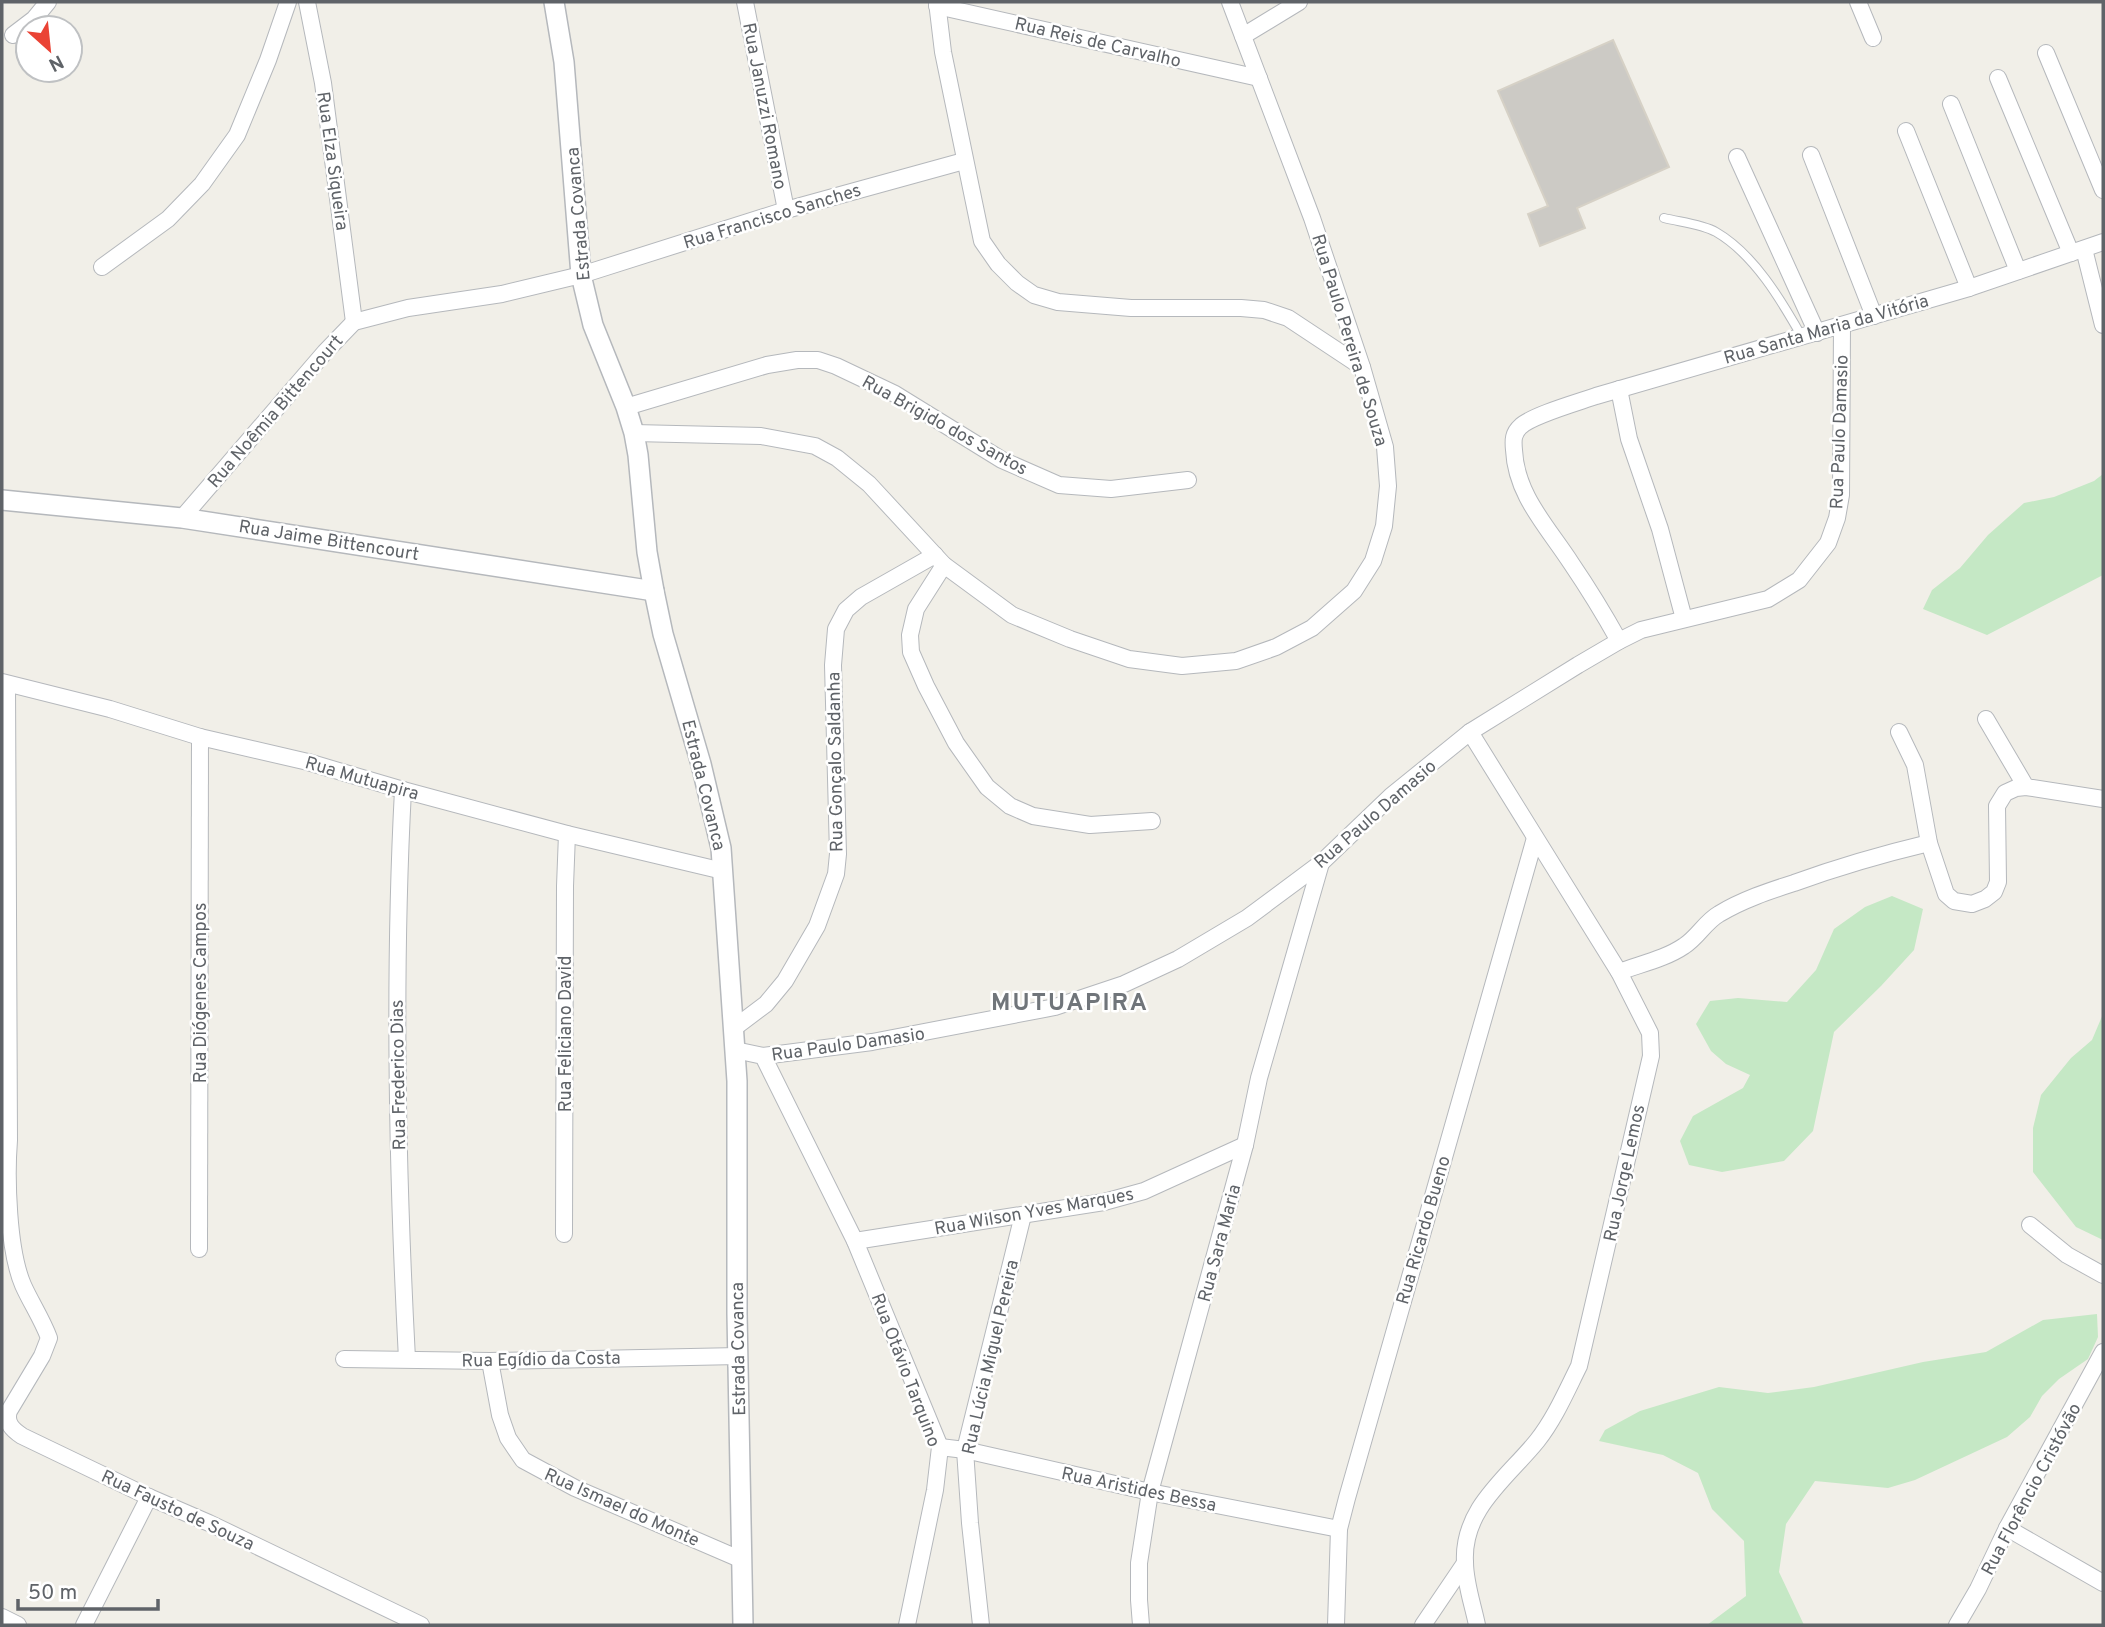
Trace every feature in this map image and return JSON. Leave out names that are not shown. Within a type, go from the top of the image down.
[{"type":"street","points":[[13,35],[34,19],[48,2]]},
{"type":"street","points":[[102,267],[168,219],[202,184],[230,145],[237,135],[264,72],[288,2]]},
{"type":"street","name":"Rua Elza Siqueira","points":[[307,2],[323,83],[354,322]]},
{"type":"street","name":"Estrada Covanca","points":[[554,2],[564,62],[581,275],[593,325],[634,433],[647,552],[663,634],[714,812],[721,848],[735,1050],[743,1625]]},
{"type":"street","name":"Rua Januzzi Romano","points":[[746,2],[786,210]]},
{"type":"street","name":"Rua Paulo Pereira de Souza","points":[[634,433],[761,436],[816,446],[837,458],[869,484],[939,560],[1012,615],[1129,659],[1182,666],[1236,662],[1276,647],[1312,628],[1354,591],[1373,561],[1384,526],[1388,486],[1385,447],[1362,367],[1311,218],[1230,2]]},
{"type":"street","points":[[1243,36],[1299,2]]},
{"type":"street","points":[[1858,2],[1873,38]]},
{"type":"street","points":[[937,4],[943,52],[982,242],[998,264],[1017,283],[1034,295],[1058,302],[1131,308],[1264,310],[1288,318],[1362,367]]},
{"type":"street","name":"Rua Reis de Carvalho","points":[[937,4],[1259,78]]},
{"type":"street","points":[[2046,53],[2103,190]]},
{"type":"street","points":[[1998,78],[2077,251],[2103,326]]},
{"type":"street","points":[[1951,104],[2018,271]]},
{"type":"street","points":[[1906,131],[1969,288]]},
{"type":"street","points":[[1811,155],[1874,316]]},
{"type":"street","points":[[1737,157],[1809,335]]},
{"type":"street","name":"Rua Francisco Sanches","points":[[581,275],[786,210],[964,161]]},
{"type":"street","name":"Rua Santa Maria da Vitória","points":[[1619,641],[1570,561],[1533,510],[1518,480],[1513,437],[1522,425],[1548,413],[1619,389],[1969,288],[2103,242]]},
{"type":"street","name":"Rua Noêmia Bittencourt","points":[[182,518],[354,322],[408,307],[502,294],[581,275]]},
{"type":"street","name":"Rua Paulo Damasio","points":[[762,1056],[872,1042],[993,1020],[1055,1007],[1124,984],[1178,959],[1247,918],[1321,863],[1391,796],[1471,732],[1619,641],[1641,630],[1768,599],[1799,580],[1828,542],[1837,518],[1841,495],[1842,325]]},
{"type":"street","name":"Rua Brigido dos Santos","points":[[626,407],[767,365],[818,360],[895,394],[1002,460],[1059,485],[1111,489],[1188,480]]},
{"type":"street","points":[[1619,389],[1629,439],[1660,529],[1684,620]]},
{"type":"street","name":"Rua Jaime Bittencourt","points":[[2,500],[182,518],[654,591]]},
{"type":"street","points":[[939,560],[916,608],[910,635],[911,652],[956,743],[987,787],[1010,806],[1033,816],[1090,825],[1152,821]]},
{"type":"street","name":"Rua Gonçalo Saldanha","points":[[734,1028],[766,1004],[785,981],[817,926],[836,874],[836,629],[846,610],[861,597],[939,560]]},
{"type":"street","points":[[4,683],[9,1140],[6,1203]]},
{"type":"street","name":"Rua Mutuapira","points":[[4,683],[110,709],[200,737],[307,762],[567,834],[723,872]]},
{"type":"street","points":[[1986,719],[2026,787]]},
{"type":"street","name":"Rua Jorge Lemos","points":[[1471,732],[1619,972],[1650,1034],[1651,1056],[1579,1366],[1556,1413],[1536,1442],[1491,1490],[1472,1521],[1466,1541],[1465,1563],[1477,1625]]},
{"type":"street","points":[[1899,732],[1915,765],[1929,843],[1946,894],[1963,904],[1985,900],[1994,892],[1998,882],[1997,806],[2005,793],[2026,787],[2103,799]]},
{"type":"street","name":"Rua Diógenes Campos","points":[[199,1249],[200,737]]},
{"type":"street","name":"Rua Frederico Dias","points":[[403,790],[397,977],[400,1224],[407,1359]]},
{"type":"street","name":"Rua Feliciano David","points":[[564,1234],[567,834]]},
{"type":"street","name":"Rua Ricardo Bueno","points":[[1336,1625],[1339,1529],[1535,838]]},
{"type":"street","points":[[1619,972],[1683,947],[1718,914],[1763,893],[1843,865],[1929,843]]},
{"type":"street","name":"Rua Sara Maria","points":[[1141,1625],[1139,1563],[1150,1492],[1245,1145],[1259,1078],[1321,863]]},
{"type":"street","points":[[735,1050],[762,1056],[855,1241]]},
{"type":"street","name":"Rua Wilson Yves Marques","points":[[855,1241],[1104,1202],[1144,1191],[1245,1145]]},
{"type":"street","name":"Rua Fausto de Souza","points":[[6,1203],[17,1266],[49,1338],[42,1356],[7,1416],[13,1429],[22,1436],[421,1625]]},
{"type":"street","name":"Rua Lúcia Miguel Pereira","points":[[981,1625],[965,1450],[1023,1215]]},
{"type":"street","points":[[2029,1225],[2067,1255],[2103,1275]]},
{"type":"street","name":"Rua Otávio Tarquino","points":[[855,1241],[940,1447],[935,1490],[906,1625]]},
{"type":"street","name":"Rua Florêncio Cristóvão","points":[[1957,1625],[2103,1352]]},
{"type":"street","name":"Rua Egídio da Costa","points":[[344,1359],[489,1361],[739,1356]]},
{"type":"street","name":"Rua Ismael do Monte","points":[[489,1361],[500,1415],[508,1438],[523,1460],[575,1488],[742,1560]]},
{"type":"street","name":"Rua Aristides Bessa","points":[[940,1447],[1339,1529]]},
{"type":"street","points":[[84,1625],[149,1497]]},
{"type":"street","points":[[2007,1528],[2103,1583]]},
{"type":"street","points":[[1423,1625],[1465,1563]]},
{"type":"street","points":[[2,1617],[18,1625]]},
{"type":"lane","points":[[1664,218],[1714,231],[1742,251],[1809,335]]},
{"type":"green space","points":[[2103,474],[2103,575],[1987,635],[1923,609],[1932,590],[1960,568],[1988,535],[2024,503],[2054,497],[2094,481]]},
{"type":"green space","points":[[1892,896],[1923,909],[1914,950],[1834,1032],[1813,1131],[1784,1161],[1722,1172],[1689,1165],[1680,1141],[1693,1116],[1743,1088],[1750,1075],[1726,1064],[1711,1051],[1696,1024],[1710,1001],[1738,998],[1787,1002],[1816,970],[1834,929],[1865,907]]},
{"type":"green space","points":[[2103,1014],[2103,1240],[2076,1227],[2033,1172],[2033,1128],[2041,1095],[2071,1058],[2092,1040]]},
{"type":"green space","points":[[2097,1314],[2098,1337],[2088,1359],[2059,1379],[2042,1396],[2030,1417],[2007,1437],[1915,1480],[1888,1488],[1815,1481],[1786,1524],[1779,1572],[1804,1625],[1707,1625],[1746,1596],[1744,1541],[1712,1509],[1698,1473],[1663,1455],[1599,1441],[1605,1430],[1640,1411],[1719,1387],[1768,1393],[1814,1387],[1923,1362],[1986,1352],[2043,1320]]},
{"type":"building","points":[[1613,40],[1669,167],[1577,208],[1585,228],[1540,246],[1528,214],[1548,206],[1498,91]]},
{"type":"district","name":"MUTUAPIRA","points":[[1070,1002]]}]
